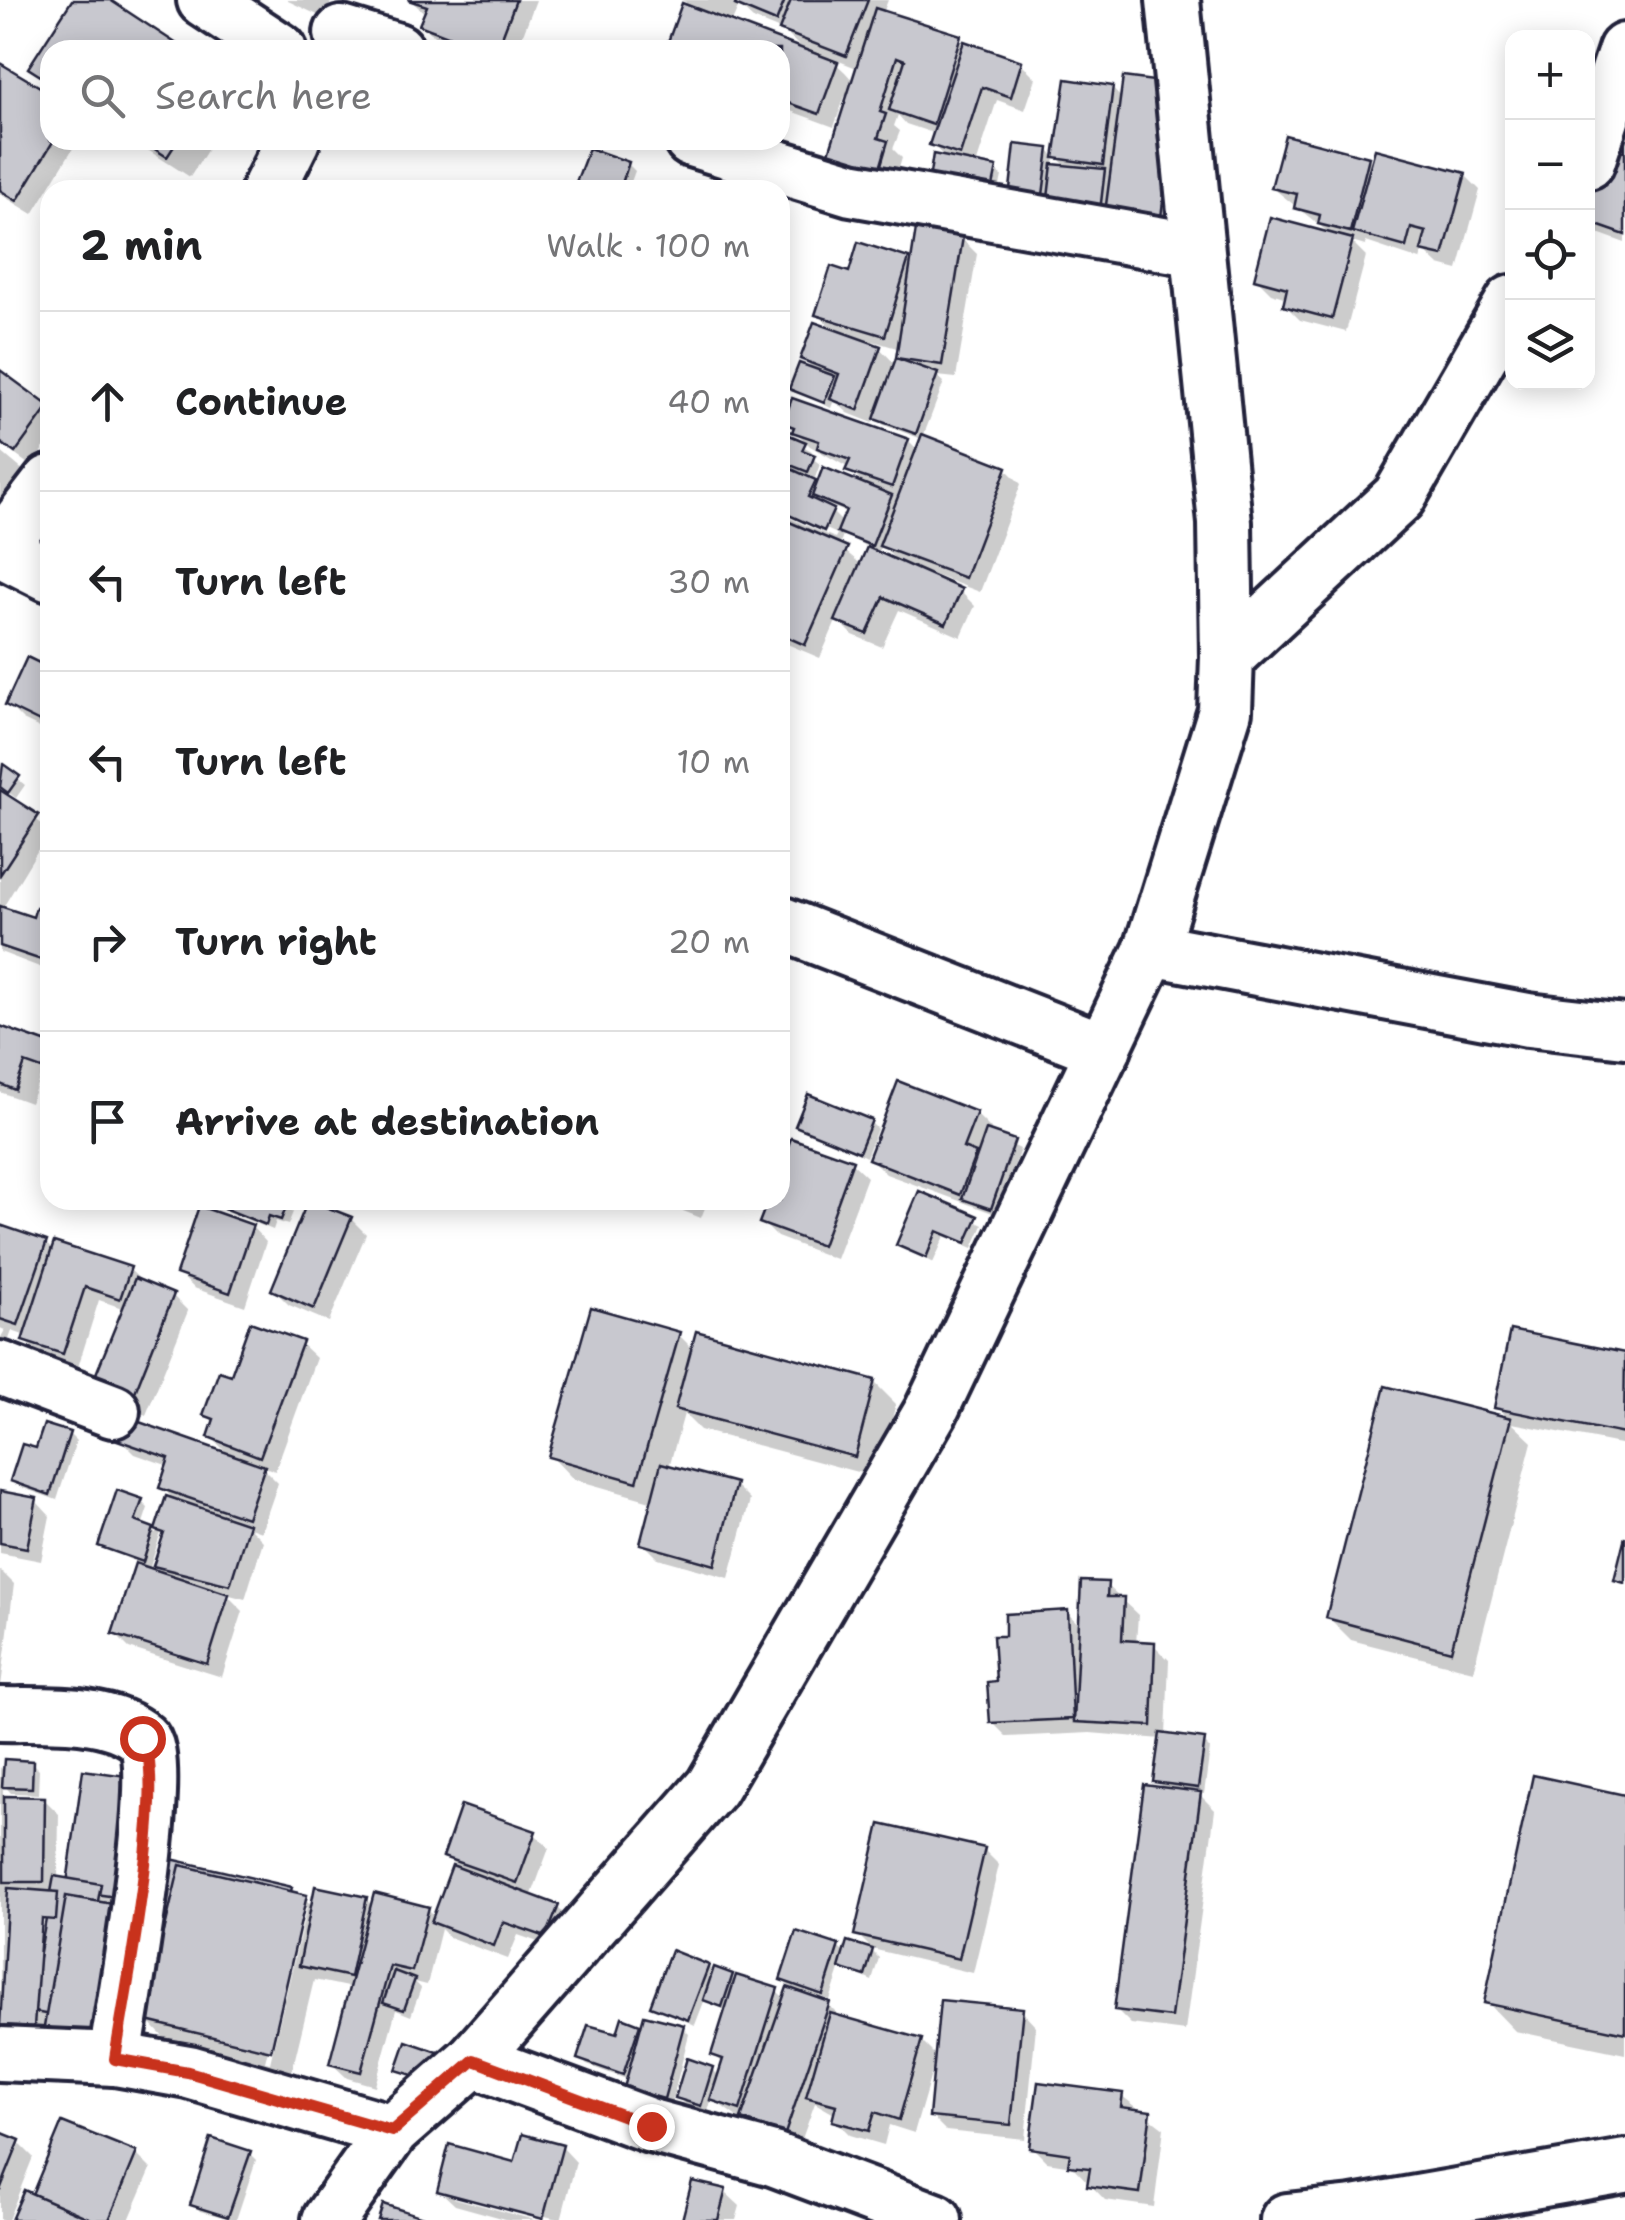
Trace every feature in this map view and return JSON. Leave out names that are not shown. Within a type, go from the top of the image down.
[{"type":"street","points":[[204,0],[265,40]]},
{"type":"street","points":[[329,2220],[392,2131],[474,2060],[712,1787],[931,1411],[1151,949],[1224,711],[1227,658],[1225,523],[1173,0]]},
{"type":"street","points":[[342,28],[372,40]]},
{"type":"street","points":[[1595,141],[1625,50]]},
{"type":"street","points":[[273,180],[288,150]]},
{"type":"street","points":[[724,150],[851,189],[1197,250]]},
{"type":"street","points":[[1227,658],[1399,498],[1505,314]]},
{"type":"street","points":[[40,495],[0,549],[40,571]]},
{"type":"street","points":[[790,927],[1104,1050]]},
{"type":"street","points":[[1151,949],[1528,1020],[1625,1031]]},
{"type":"street","points":[[0,1368],[113,1411]]},
{"type":"street","points":[[0,1714],[55,1715],[109,1723],[142,1738],[150,1748],[152,1806],[115,2059]]},
{"type":"street","points":[[0,2054],[115,2059],[188,2072],[392,2131]]},
{"type":"street","points":[[474,2060],[651,2126],[773,2159],[935,2220]]},
{"type":"street","points":[[1287,2220],[1353,2213],[1625,2166]]},
{"type":"building","points":[[72,0],[110,0],[171,40],[46,40]]},
{"type":"building","points":[[408,0],[516,0],[501,40],[458,40],[419,25],[427,6]]},
{"type":"building","points":[[737,0],[785,0],[776,22],[735,5]]},
{"type":"building","points":[[791,0],[868,0],[846,56],[779,30]]},
{"type":"building","points":[[682,3],[780,40],[669,40]]},
{"type":"building","points":[[875,8],[961,35],[933,125],[889,110],[905,60],[897,57],[880,112],[886,114],[878,138],[888,141],[878,175],[827,159]]},
{"type":"building","points":[[964,41],[1022,61],[1011,97],[982,87],[960,155],[929,145]]},
{"type":"building","points":[[790,44],[838,62],[819,114],[790,104]]},
{"type":"building","points":[[40,49],[40,76],[28,68]]},
{"type":"building","points":[[0,63],[40,87],[40,150],[48,150],[17,201],[0,190]]},
{"type":"building","points":[[1123,77],[1177,84],[1160,226],[1104,220]]},
{"type":"building","points":[[1066,79],[1113,86],[1103,165],[1054,158]]},
{"type":"building","points":[[1625,134],[1625,235],[1595,224],[1595,177]]},
{"type":"building","points":[[1285,135],[1369,157],[1350,232],[1318,224],[1320,215],[1294,208],[1297,194],[1271,188]]},
{"type":"building","points":[[1015,144],[1049,148],[1041,211],[1008,207]]},
{"type":"building","points":[[1375,149],[1466,173],[1443,256],[1421,251],[1426,232],[1411,228],[1406,247],[1352,232]]},
{"type":"building","points":[[588,150],[629,162],[623,180],[577,180]]},
{"type":"building","points":[[933,154],[997,167],[989,205],[927,193]]},
{"type":"building","points":[[1052,164],[1105,169],[1099,220],[1046,215]]},
{"type":"building","points":[[1270,217],[1353,239],[1332,319],[1283,306],[1287,288],[1254,279]]},
{"type":"building","points":[[916,229],[963,237],[942,365],[896,358]]},
{"type":"building","points":[[858,242],[909,258],[885,336],[815,315],[831,266],[849,272]]},
{"type":"building","points":[[814,322],[881,346],[858,410],[830,399],[839,374],[800,359]]},
{"type":"building","points":[[896,358],[938,373],[916,434],[874,419]]},
{"type":"building","points":[[799,363],[835,376],[824,403],[790,386]]},
{"type":"building","points":[[0,370],[40,399],[40,418],[15,453],[0,442]]},
{"type":"building","points":[[792,398],[909,439],[892,487],[845,471],[850,460],[817,448],[819,441],[792,432]]},
{"type":"building","points":[[922,434],[1007,467],[965,578],[879,546]]},
{"type":"building","points":[[790,435],[806,442],[802,450],[815,455],[808,472],[790,465]]},
{"type":"building","points":[[823,467],[892,495],[872,546],[837,532],[846,510],[812,496]]},
{"type":"building","points":[[790,468],[816,480],[808,497],[834,509],[824,531],[790,516]]},
{"type":"building","points":[[790,522],[848,547],[805,645],[790,638]]},
{"type":"building","points":[[867,547],[962,589],[946,624],[884,597],[867,634],[835,621]]},
{"type":"building","points":[[27,657],[40,663],[40,722],[5,705]]},
{"type":"building","points":[[3,764],[20,776],[8,793],[0,787]]},
{"type":"building","points":[[0,790],[39,815],[0,875]]},
{"type":"building","points":[[0,906],[33,917],[36,907],[40,908],[40,960],[0,946]]},
{"type":"building","points":[[0,1026],[40,1040],[40,1068],[25,1063],[15,1090],[0,1084]]},
{"type":"building","points":[[898,1081],[977,1112],[963,1148],[976,1153],[960,1195],[868,1159]]},
{"type":"building","points":[[808,1094],[872,1120],[859,1152],[795,1126]]},
{"type":"building","points":[[986,1130],[1015,1140],[991,1209],[962,1199]]},
{"type":"building","points":[[790,1141],[853,1160],[822,1246],[759,1223],[764,1210],[790,1210]]},
{"type":"building","points":[[919,1191],[978,1216],[966,1243],[937,1231],[926,1258],[896,1245]]},
{"type":"building","points":[[198,1210],[210,1210],[253,1225],[230,1293],[176,1274]]},
{"type":"building","points":[[228,1210],[285,1210],[281,1220],[269,1216],[266,1225]]},
{"type":"building","points":[[304,1210],[334,1210],[352,1217],[314,1309],[271,1290]]},
{"type":"building","points":[[0,1225],[47,1241],[18,1325],[0,1319]]},
{"type":"building","points":[[54,1242],[131,1267],[120,1299],[85,1287],[63,1354],[22,1341]]},
{"type":"building","points":[[135,1278],[174,1294],[131,1402],[91,1386]]},
{"type":"building","points":[[591,1307],[680,1332],[637,1482],[548,1457]]},
{"type":"building","points":[[250,1322],[303,1341],[260,1457],[208,1437],[214,1419],[203,1415],[219,1371],[231,1375]]},
{"type":"building","points":[[1510,1330],[1625,1353],[1624,1434],[1494,1408]]},
{"type":"building","points":[[696,1331],[875,1380],[855,1457],[675,1409]]},
{"type":"building","points":[[1385,1386],[1511,1418],[1451,1651],[1326,1618]]},
{"type":"building","points":[[125,1417],[265,1466],[247,1518],[159,1488],[169,1458],[117,1440]]},
{"type":"building","points":[[44,1424],[70,1432],[50,1495],[10,1481],[22,1444],[36,1448]]},
{"type":"building","points":[[661,1463],[736,1483],[715,1565],[640,1544]]},
{"type":"building","points":[[117,1490],[143,1499],[135,1521],[154,1528],[143,1562],[98,1546]]},
{"type":"building","points":[[0,1491],[37,1498],[27,1548],[0,1543]]},
{"type":"building","points":[[166,1496],[249,1524],[230,1585],[153,1566],[164,1533],[155,1530]]},
{"type":"building","points":[[1625,1536],[1625,1583],[1614,1580]]},
{"type":"building","points":[[135,1563],[229,1594],[207,1664],[112,1634]]},
{"type":"building","points":[[1081,1581],[1108,1582],[1107,1597],[1124,1597],[1122,1640],[1155,1642],[1152,1726],[1074,1722]]},
{"type":"building","points":[[1068,1610],[1073,1719],[990,1723],[987,1682],[996,1681],[993,1636],[1005,1636],[1005,1614]]},
{"type":"building","points":[[1160,1733],[1205,1739],[1198,1788],[1153,1782]]},
{"type":"building","points":[[4,1759],[33,1761],[32,1788],[2,1787]]},
{"type":"building","points":[[83,1770],[141,1778],[124,1898],[66,1890]]},
{"type":"building","points":[[1533,1775],[1625,1795],[1625,2033],[1484,2003]]},
{"type":"building","points":[[1144,1785],[1201,1792],[1171,2017],[1114,2010]]},
{"type":"building","points":[[4,1796],[45,1797],[44,1882],[4,1882]]},
{"type":"building","points":[[461,1805],[536,1831],[517,1883],[443,1857]]},
{"type":"building","points":[[880,1824],[985,1848],[959,1959],[854,1935]]},
{"type":"building","points":[[171,1859],[292,1887],[259,2032],[137,2005]]},
{"type":"building","points":[[180,1865],[307,1895],[271,2051],[143,2020]]},
{"type":"building","points":[[452,1865],[559,1905],[546,1937],[503,1922],[494,1946],[431,1922]]},
{"type":"building","points":[[54,1876],[101,1884],[77,2020],[29,2011]]},
{"type":"building","points":[[315,1886],[367,1897],[350,1977],[299,1966]]},
{"type":"building","points":[[8,1888],[58,1892],[56,1920],[42,1919],[34,2027],[0,2025]]},
{"type":"building","points":[[374,1893],[429,1907],[412,1971],[390,1966],[361,2072],[329,2064]]},
{"type":"building","points":[[66,1896],[119,1905],[97,2036],[44,2027]]},
{"type":"building","points":[[796,1931],[839,1945],[823,1995],[780,1980]]},
{"type":"building","points":[[847,1941],[873,1949],[865,1976],[839,1968]]},
{"type":"building","points":[[671,1950],[709,1965],[688,2020],[650,2006]]},
{"type":"building","points":[[714,1967],[733,1974],[722,2007],[703,2000]]},
{"type":"building","points":[[394,1971],[415,1979],[404,2010],[383,2003]]},
{"type":"building","points":[[736,1975],[778,1988],[740,2110],[710,2100],[723,2059],[711,2055]]},
{"type":"building","points":[[787,1987],[830,2002],[785,2134],[741,2119]]},
{"type":"building","points":[[940,2000],[1023,2008],[1011,2125],[929,2117]]},
{"type":"building","points":[[830,2013],[922,2039],[899,2120],[875,2112],[869,2131],[832,2121],[836,2105],[806,2097]]},
{"type":"building","points":[[644,2015],[684,2025],[664,2099],[624,2088]]},
{"type":"building","points":[[622,2017],[640,2024],[623,2075],[577,2059],[588,2025],[617,2033]]},
{"type":"building","points":[[406,2041],[441,2053],[432,2081],[396,2070]]},
{"type":"building","points":[[687,2058],[713,2067],[701,2106],[675,2098]]},
{"type":"building","points":[[1038,2082],[1123,2093],[1121,2107],[1151,2111],[1140,2193],[1087,2186],[1090,2168],[1068,2166],[1070,2154],[1029,2148]]},
{"type":"building","points":[[62,2122],[137,2152],[109,2220],[66,2220],[28,2204]]},
{"type":"building","points":[[0,2132],[20,2140],[0,2190]]},
{"type":"building","points":[[522,2134],[563,2145],[543,2219],[437,2191],[449,2144],[514,2162]]},
{"type":"building","points":[[211,2138],[251,2151],[228,2217],[190,2205]]},
{"type":"building","points":[[692,2181],[726,2189],[718,2220],[682,2220]]},
{"type":"building","points":[[24,2190],[93,2220],[11,2220]]},
{"type":"building","points":[[383,2204],[432,2220],[378,2220]]},
{"type":"route","points":[[142,1738],[150,1748],[152,1806],[115,2059],[188,2072],[392,2131],[474,2060],[651,2126]]}]
